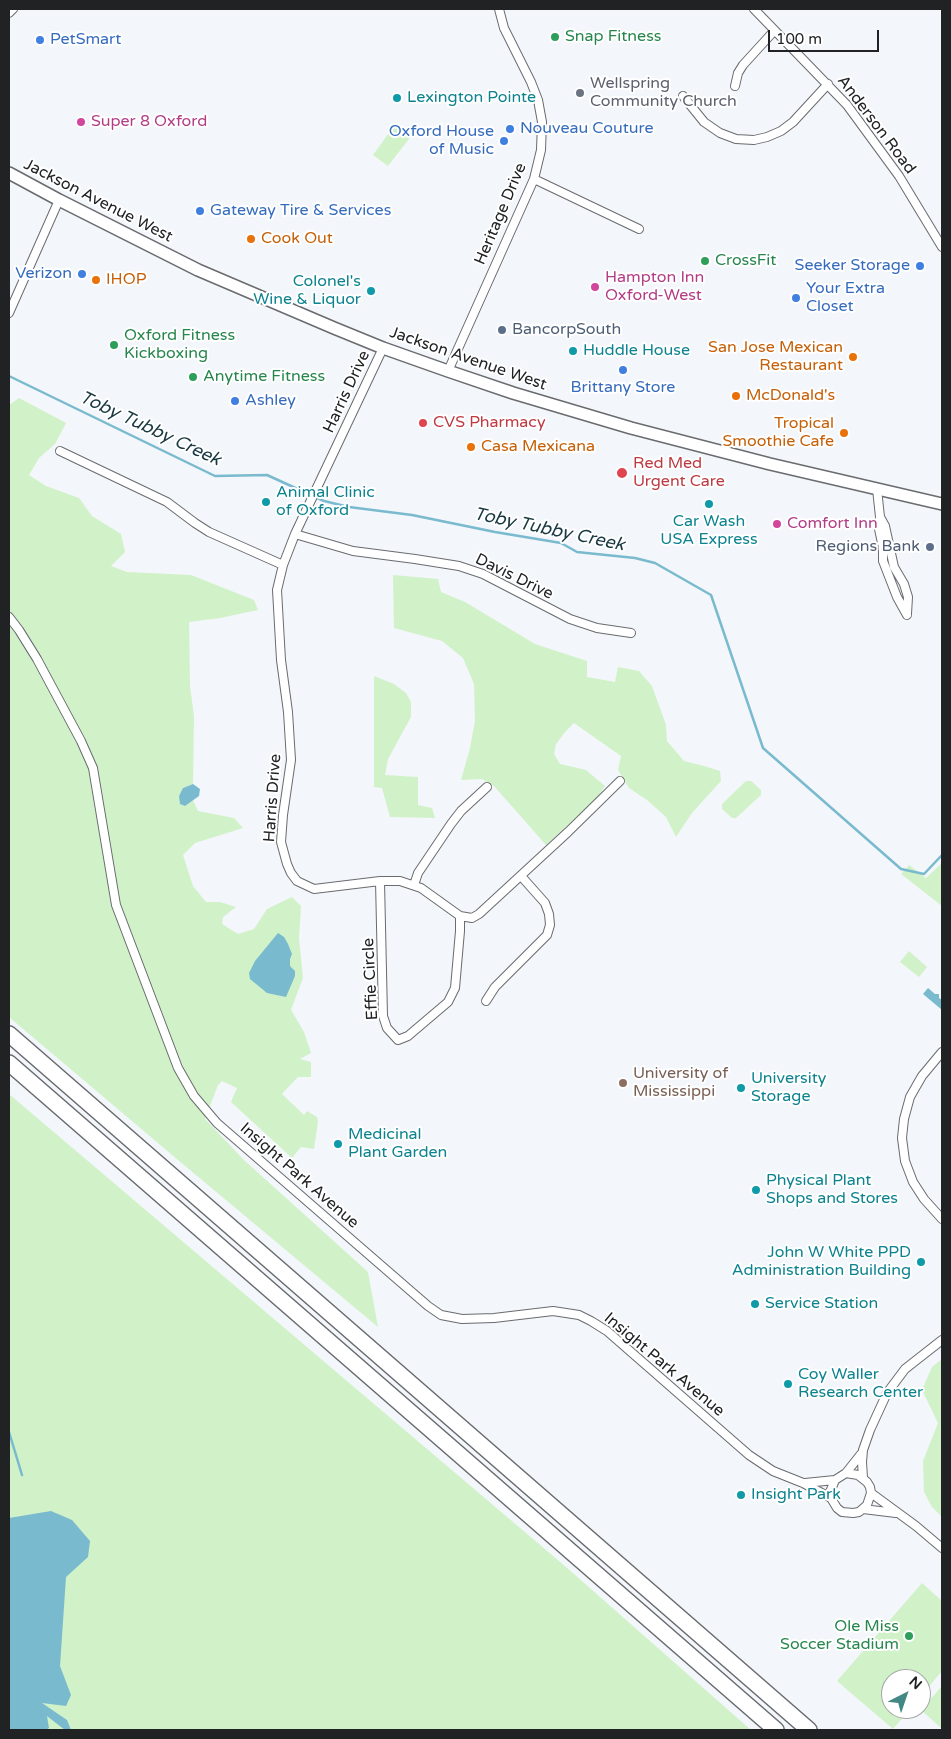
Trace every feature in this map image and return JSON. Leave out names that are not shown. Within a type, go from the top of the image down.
[{"type":"highway","points":[[9,1034],[809,1730]]},
{"type":"highway","points":[[9,1063],[776,1730]]},
{"type":"main road","name":"Jackson Avenue West","points":[[9,173],[198,270],[383,348],[513,393],[631,428],[770,464],[942,504]]},
{"type":"street","points":[[9,13],[12,9]]},
{"type":"street","name":"Heritage Drive","points":[[448,371],[534,179],[541,150],[542,122],[538,100],[506,33],[499,9]]},
{"type":"street","name":"Anderson Road","points":[[754,9],[847,105],[899,176],[942,247]]},
{"type":"street","points":[[735,86],[738,73],[774,31]]},
{"type":"street","points":[[683,96],[704,122],[720,133],[736,139],[754,140],[767,138],[793,122],[828,84]]},
{"type":"street","points":[[534,179],[639,229]]},
{"type":"street","points":[[9,313],[59,200]]},
{"type":"street","name":"Harris Drive","points":[[383,348],[349,416],[316,492],[295,534],[283,565],[277,590],[281,660],[288,712],[291,760],[281,842],[291,873],[298,881],[314,889],[380,881],[400,881],[421,888],[460,916]]},
{"type":"street","points":[[60,452],[167,502],[209,532],[283,565]]},
{"type":"street","points":[[877,489],[883,561],[897,598],[907,615],[908,597],[904,584],[894,567],[885,526],[880,517]]},
{"type":"street","name":"Davis Drive","points":[[295,534],[353,551],[459,566],[483,574],[570,619],[597,628],[631,633]]},
{"type":"street","name":"Insight Park Avenue","points":[[9,617],[37,659],[81,741],[93,768],[116,905],[178,1068],[194,1096],[217,1123],[428,1306],[441,1315],[451,1318],[478,1318],[554,1311],[579,1316],[591,1321],[607,1331],[749,1456],[773,1471],[803,1483],[831,1498]]},
{"type":"street","points":[[460,916],[468,919],[475,918],[620,782]]},
{"type":"street","points":[[414,885],[418,873],[451,824],[461,811],[487,787]]},
{"type":"street","points":[[486,1001],[495,987],[547,935],[550,925],[545,903],[520,876]]},
{"type":"street","name":"Effie Circle","points":[[380,881],[383,1016],[387,1028],[398,1040],[408,1036],[448,1002],[456,988],[460,916]]},
{"type":"street","points":[[942,1052],[922,1076],[910,1096],[904,1119],[902,1138],[905,1161],[913,1182],[924,1199],[942,1219]]},
{"type":"street","points":[[863,1478],[862,1462],[864,1450],[870,1430],[886,1395],[911,1364],[942,1340]]},
{"type":"street","points":[[846,1474],[864,1450]]},
{"type":"street","points":[[803,1483],[835,1480],[852,1473],[863,1478],[870,1488],[871,1493],[867,1505],[853,1513],[842,1512],[833,1504],[831,1498],[832,1485],[835,1480]]},
{"type":"street","points":[[871,1493],[942,1548]]},
{"type":"street","points":[[863,1509],[897,1514]]},
{"type":"green space","points":[[396,123],[412,135],[388,166],[373,155]]},
{"type":"green space","points":[[19,398],[66,423],[55,444],[39,458],[29,475],[46,486],[79,498],[92,516],[121,534],[125,552],[111,566],[127,572],[191,575],[254,600],[258,610],[189,622],[190,686],[194,716],[193,784],[183,788],[185,806],[193,800],[198,811],[234,818],[243,828],[195,843],[183,855],[193,886],[206,902],[220,902],[236,907],[223,917],[222,924],[238,934],[254,929],[267,909],[292,897],[301,906],[299,939],[303,978],[291,1010],[304,1032],[311,1053],[300,1059],[311,1062],[311,1077],[298,1077],[282,1094],[304,1115],[307,1111],[317,1117],[314,1149],[301,1147],[292,1158],[231,1102],[237,1088],[222,1081],[218,1085],[205,1119],[244,1160],[368,1272],[378,1327],[9,1017],[9,405]]},
{"type":"green space","points":[[393,575],[438,579],[441,592],[465,602],[535,644],[587,661],[587,677],[615,682],[618,667],[639,671],[652,686],[666,725],[667,741],[684,761],[720,771],[721,781],[692,813],[676,837],[666,817],[647,800],[629,788],[618,770],[621,756],[574,723],[556,744],[554,754],[560,764],[586,770],[605,786],[596,799],[546,845],[494,786],[482,779],[461,780],[475,721],[474,684],[463,658],[442,641],[394,628]]},
{"type":"green space","points":[[374,676],[394,684],[406,693],[411,702],[411,717],[388,759],[385,775],[418,777],[418,805],[432,808],[435,818],[390,817],[382,788],[374,787]]},
{"type":"green space","points":[[746,781],[751,781],[761,790],[761,795],[736,818],[732,818],[722,809],[722,804]]},
{"type":"green space","points":[[942,863],[942,906],[901,874],[909,865],[926,878]]},
{"type":"green space","points":[[909,951],[927,967],[919,977],[900,962]]},
{"type":"green space","points":[[9,1094],[566,1567],[751,1730],[9,1730]]},
{"type":"green space","points":[[942,1359],[942,1517],[932,1507],[924,1492],[923,1461],[938,1423],[922,1390],[932,1367]]},
{"type":"green space","name":"Ole Miss Soccer Stadium","points":[[922,1583],[942,1601],[942,1671],[931,1684],[931,1669],[881,1669],[881,1719],[837,1681]]},
{"type":"green space","points":[[942,1686],[941,1728],[931,1719],[931,1699]]},
{"type":"green space","name":"Ole Miss Soccer Stadium","points":[[881,1719],[902,1719],[893,1729]]},
{"type":"water","points":[[193,784],[200,789],[199,796],[185,806],[180,804],[179,796],[183,788]]},
{"type":"water","points":[[278,933],[284,937],[288,944],[292,954],[290,966],[295,971],[295,976],[286,997],[267,993],[250,979],[249,973],[255,961]]},
{"type":"water","points":[[928,988],[935,994],[939,994],[939,998],[942,1000],[942,1010],[923,994]]},
{"type":"water","points":[[51,1511],[72,1520],[90,1541],[88,1557],[66,1577],[60,1666],[71,1695],[66,1706],[42,1703],[67,1720],[71,1730],[65,1730],[47,1716],[49,1728],[46,1730],[9,1730],[9,1518]]},
{"type":"waterway","name":"Toby Tubby Creek","points":[[9,376],[215,476],[267,475],[324,501],[349,507],[412,515],[561,543],[577,552],[635,558],[655,563],[711,595],[763,748],[901,869],[924,874],[942,855]]},
{"type":"waterway","points":[[9,1432],[22,1475]]},
{"type":"place","name":"Snap Fitness","points":[[555,37]]},
{"type":"place","name":"PetSmart","points":[[40,40]]},
{"type":"place","name":"Wellspring Community Church","points":[[580,93]]},
{"type":"place","name":"Lexington Pointe","points":[[397,98]]},
{"type":"place","name":"Super 8 Oxford","points":[[81,122]]},
{"type":"place","name":"Nouveau Couture","points":[[510,129]]},
{"type":"place","name":"Oxford House of Music","points":[[504,141]]},
{"type":"place","name":"Gateway Tire & Services","points":[[200,211]]},
{"type":"place","name":"Cook Out","points":[[251,239]]},
{"type":"place","name":"CrossFit","points":[[705,261]]},
{"type":"place","name":"Seeker Storage","points":[[920,266]]},
{"type":"place","name":"Verizon","points":[[82,274]]},
{"type":"place","name":"IHOP","points":[[96,280]]},
{"type":"place","name":"Hampton Inn Oxford-West","points":[[595,287]]},
{"type":"place","name":"Colonel's Wine & Liquor","points":[[371,291]]},
{"type":"place","name":"Your Extra Closet","points":[[796,298]]},
{"type":"place","name":"BancorpSouth","points":[[502,330]]},
{"type":"place","name":"Oxford Fitness Kickboxing","points":[[114,345]]},
{"type":"place","name":"Huddle House","points":[[573,351]]},
{"type":"place","name":"San Jose Mexican Restaurant","points":[[853,357]]},
{"type":"place","name":"Brittany Store","points":[[623,370]]},
{"type":"place","name":"Anytime Fitness","points":[[193,377]]},
{"type":"place","name":"McDonald's","points":[[736,396]]},
{"type":"place","name":"Ashley","points":[[235,401]]},
{"type":"place","name":"CVS Pharmacy","points":[[423,423]]},
{"type":"place","name":"Tropical Smoothie Cafe","points":[[844,433]]},
{"type":"place","name":"Casa Mexicana","points":[[471,447]]},
{"type":"place","name":"Red Med Urgent Care","points":[[622,473]]},
{"type":"place","name":"Animal Clinic of Oxford","points":[[266,502]]},
{"type":"place","name":"Car Wash USA Express","points":[[709,504]]},
{"type":"place","name":"Comfort Inn","points":[[777,524]]},
{"type":"place","name":"Regions Bank","points":[[930,547]]},
{"type":"place","name":"University of Mississippi","points":[[623,1083]]},
{"type":"place","name":"University Storage","points":[[741,1088]]},
{"type":"place","name":"Medicinal Plant Garden","points":[[338,1144]]},
{"type":"place","name":"Physical Plant Shops and Stores","points":[[756,1190]]},
{"type":"place","name":"John W White PPD Administration Building","points":[[921,1262]]},
{"type":"place","name":"Service Station","points":[[755,1304]]},
{"type":"place","name":"Coy Waller Research Center","points":[[788,1384]]},
{"type":"place","name":"Insight Park","points":[[741,1495]]},
{"type":"place","name":"Ole Miss Soccer Stadium","points":[[909,1636]]}]
